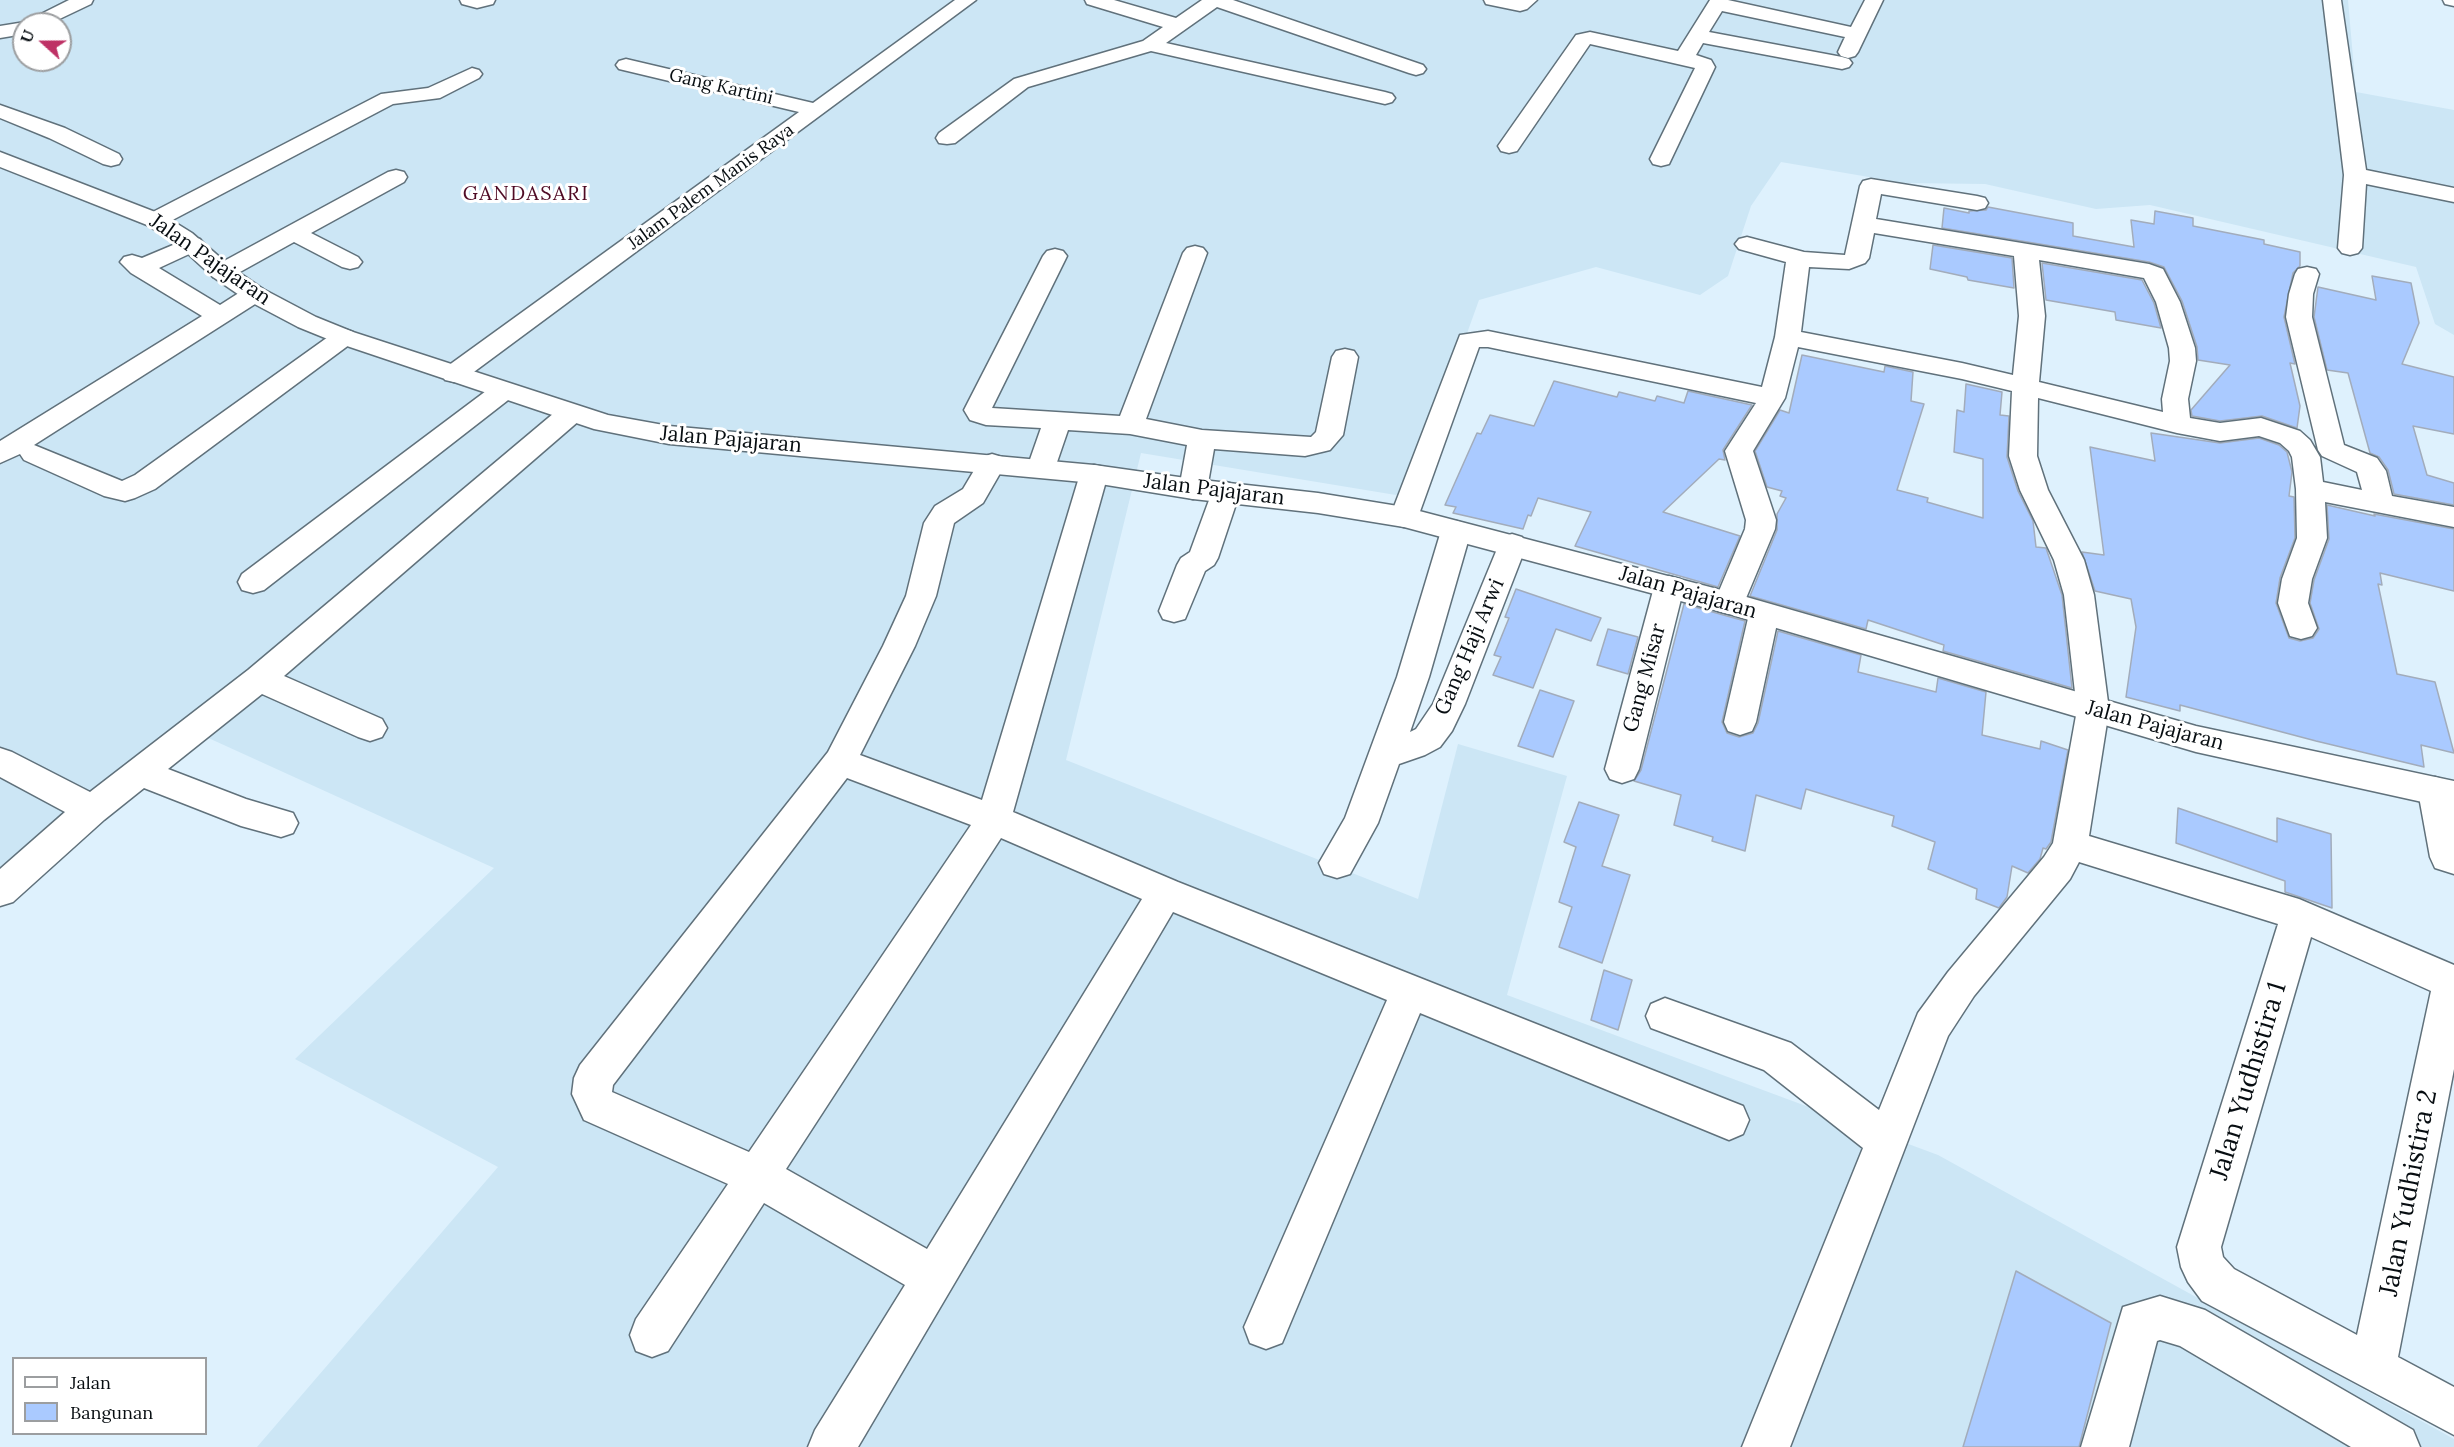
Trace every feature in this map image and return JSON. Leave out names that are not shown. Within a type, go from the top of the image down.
[{"type":"street","points":[[59,12],[84,0]]},
{"type":"street","points":[[469,0],[486,0]]},
{"type":"street","name":"Jalam Palem Manis Raya","points":[[454,374],[968,0]]},
{"type":"street","points":[[1094,0],[1178,25]]},
{"type":"street","points":[[947,138],[1021,83],[1150,45],[1215,0],[1416,69]]},
{"type":"street","points":[[1493,0],[1520,5],[1528,0]]},
{"type":"street","points":[[1836,83],[1842,63],[1874,0]]},
{"type":"street","points":[[2332,0],[2355,175],[2350,248]]},
{"type":"street","points":[[1684,58],[1719,2],[1857,34]]},
{"type":"street","points":[[1699,36],[1842,63]]},
{"type":"street","points":[[1509,146],[1583,39],[1590,38],[1684,58],[1704,64],[1706,67],[1661,159]]},
{"type":"street","points":[[1150,45],[1385,98]]},
{"type":"street","name":"Gang Kartini","points":[[626,65],[817,110]]},
{"type":"street","points":[[155,220],[388,98],[433,94],[472,74]]},
{"type":"street","points":[[0,111],[57,133],[111,159]]},
{"type":"street","name":"Jalan Pajajaran","points":[[0,159],[155,220],[192,244],[222,272],[254,294],[307,322],[344,337],[570,414],[636,430],[669,435],[1041,468],[1318,503],[1404,517],[1729,603],[2196,739],[2445,793]]},
{"type":"street","points":[[2355,175],[2454,195]]},
{"type":"street","points":[[222,272],[396,177]]},
{"type":"street","points":[[1747,244],[1803,260],[1854,260],[1857,258],[1872,186],[1977,203]]},
{"type":"street","points":[[1863,224],[2026,253],[2143,270],[2154,274],[2174,318],[2182,348],[2183,362],[2175,399],[2177,424]]},
{"type":"street","points":[[294,233],[350,262]]},
{"type":"street","points":[[192,244],[136,265],[219,315]]},
{"type":"street","points":[[1130,425],[1195,253]]},
{"type":"street","points":[[1766,1447],[1932,1026],[1961,984],[2057,868],[2070,845],[2093,710],[2079,595],[2069,560],[2034,490],[2023,456],[2025,388],[2032,316],[2026,253]]},
{"type":"street","points":[[1055,256],[976,410],[986,416],[1130,425],[1202,439],[1305,447],[1320,444],[1329,435],[1345,357]]},
{"type":"street","points":[[1729,603],[1760,529],[1761,520],[1739,451],[1772,398],[1788,337],[1797,263],[1803,260]]},
{"type":"street","points":[[2307,274],[2301,294],[2299,317],[2332,450],[2367,465],[2372,471],[2379,502]]},
{"type":"street","points":[[0,454],[254,294]]},
{"type":"street","points":[[34,454],[114,489],[125,491],[145,482],[344,337]]},
{"type":"street","points":[[1788,337],[1962,371],[2177,424],[2220,432],[2260,427],[2290,436],[2300,446],[2306,457],[2310,489],[2312,538],[2297,579],[2293,603],[2301,628]]},
{"type":"street","points":[[1404,517],[1469,340],[1488,339],[1772,398]]},
{"type":"street","points":[[253,582],[503,391]]},
{"type":"street","points":[[0,891],[92,810],[260,679],[570,414]]},
{"type":"street","points":[[1041,468],[1057,421]]},
{"type":"street","points":[[1193,489],[1202,439]]},
{"type":"street","points":[[934,1277],[757,1176],[598,1106],[592,1094],[594,1078],[840,761],[899,646],[921,596],[939,523],[945,513],[973,496],[992,463]]},
{"type":"street","points":[[652,1335],[993,819],[1094,474]]},
{"type":"street","points":[[2310,489],[2454,517]]},
{"type":"street","points":[[1174,611],[1192,565],[1203,558],[1226,492]]},
{"type":"street","points":[[1337,863],[1361,823],[1413,677],[1456,531]]},
{"type":"street","name":"Gang Haji Arwi","points":[[1384,755],[1413,746],[1428,738],[1440,722],[1512,544]]},
{"type":"street","name":"Gang Misar","points":[[1622,770],[1669,587]]},
{"type":"street","points":[[1740,722],[1764,614]]},
{"type":"street","points":[[260,679],[370,728]]},
{"type":"street","points":[[0,761],[92,810]]},
{"type":"street","points":[[840,761],[993,819],[1165,893],[1729,1120]]},
{"type":"street","points":[[140,772],[241,812],[281,823]]},
{"type":"street","points":[[2445,793],[2448,857],[2454,859]]},
{"type":"street","points":[[2070,845],[2299,915],[2453,983]]},
{"type":"street","points":[[832,1447],[1165,893]]},
{"type":"street","name":"Jalan Yudhistira 1","points":[[2299,915],[2199,1247],[2203,1267],[2218,1285],[2373,1368]]},
{"type":"street","name":"Jalan Yudhistira 2","points":[[2373,1368],[2453,983]]},
{"type":"street","points":[[1266,1327],[1410,992]]},
{"type":"street","points":[[1665,1016],[1777,1056],[1886,1141]]},
{"type":"street","points":[[2105,1447],[2139,1323],[2160,1318],[2189,1326],[2396,1447]]},
{"type":"street","points":[[2373,1368],[2454,1412]]},
{"type":"shaded area","points":[[0,0],[2348,0],[2356,92],[2454,110],[2454,335],[2435,324],[2416,267],[2150,205],[2096,209],[1985,184],[1904,183],[1781,162],[1751,206],[1728,276],[1700,295],[1596,267],[1479,300],[1408,497],[1141,453],[1066,760],[1418,899],[1458,744],[1567,776],[1507,995],[1938,1155],[2454,1439],[2454,1447],[257,1447],[498,1167],[295,1059],[494,868],[193,731],[0,900]]},
{"type":"building","points":[[1988,207],[2073,223],[2073,236],[2134,247],[2131,220],[2154,224],[2155,211],[2193,218],[2193,226],[2264,240],[2264,244],[2300,252],[2300,266],[2293,273],[2284,317],[2295,364],[2290,363],[2300,406],[2297,428],[2262,416],[2220,421],[2192,416],[2191,410],[2230,365],[2198,360],[2197,347],[2182,301],[2164,267],[2149,262],[1942,228],[1944,208],[1969,213],[1969,211],[1986,210]]},
{"type":"building","points":[[1933,245],[2012,258],[2014,288],[1968,280],[1967,277],[1930,269]]},
{"type":"building","points":[[2042,263],[2142,280],[2154,303],[2161,328],[2116,320],[2115,312],[2046,300]]},
{"type":"building","points":[[2372,276],[2411,283],[2419,323],[2402,364],[2454,377],[2454,434],[2413,426],[2427,475],[2454,483],[2454,505],[2394,494],[2388,470],[2379,457],[2370,453],[2348,373],[2327,370],[2314,317],[2318,287],[2376,300]]},
{"type":"building","points":[[1802,355],[1884,372],[1885,366],[1913,372],[1911,401],[1924,404],[1897,490],[1928,498],[1927,502],[1983,518],[1983,459],[1954,452],[1957,410],[1964,412],[1966,384],[2002,392],[2000,415],[2009,416],[2007,457],[2018,491],[2033,521],[2036,547],[2046,548],[2062,595],[2072,688],[1943,651],[1944,645],[1868,620],[1866,629],[1750,596],[1777,530],[1777,514],[1786,498],[1780,496],[1782,491],[1767,487],[1755,451],[1780,410],[1789,413]]},
{"type":"building","points":[[1554,381],[1617,397],[1619,392],[1655,401],[1657,396],[1684,403],[1688,391],[1752,405],[1723,450],[1725,460],[1719,459],[1663,512],[1740,536],[1718,587],[1575,546],[1591,512],[1538,498],[1523,529],[1453,513],[1456,507],[1445,505],[1477,433],[1481,434],[1490,415],[1534,426]]},
{"type":"building","points":[[2151,433],[2220,443],[2259,438],[2279,445],[2287,452],[2292,472],[2289,496],[2294,497],[2295,538],[2280,578],[2276,603],[2289,638],[2300,641],[2313,638],[2319,629],[2310,603],[2314,580],[2329,539],[2327,505],[2375,516],[2374,514],[2454,529],[2454,591],[2380,573],[2382,585],[2378,584],[2397,674],[2435,682],[2454,753],[2421,745],[2424,767],[2180,705],[2180,711],[2126,697],[2136,627],[2131,599],[2095,591],[2082,552],[2104,555],[2090,447],[2155,461]]},
{"type":"building","points":[[1516,589],[1601,618],[1591,641],[1556,629],[1533,688],[1493,675],[1501,657],[1494,655],[1509,618],[1505,617]]},
{"type":"building","points":[[1684,604],[1745,621],[1722,722],[1727,733],[1739,737],[1753,733],[1758,723],[1778,631],[1861,655],[1858,672],[1936,692],[1938,678],[1986,692],[1982,735],[2040,749],[2041,741],[2068,750],[2051,842],[2046,849],[2043,848],[2040,859],[2028,873],[2012,866],[2007,897],[1999,908],[1976,899],[1977,889],[1928,869],[1935,842],[1892,826],[1894,816],[1806,789],[1801,809],[1756,795],[1745,851],[1712,841],[1713,837],[1674,825],[1681,795],[1634,781],[1641,770]]},
{"type":"building","points":[[1608,629],[1638,637],[1628,674],[1597,665]]},
{"type":"building","points":[[1540,690],[1574,701],[1553,757],[1518,746]]},
{"type":"building","points":[[1579,802],[1619,815],[1602,866],[1630,875],[1602,963],[1559,947],[1572,907],[1559,902],[1576,847],[1564,842]]},
{"type":"building","points":[[2178,808],[2277,842],[2277,818],[2331,834],[2332,908],[2285,892],[2285,881],[2176,843]]},
{"type":"building","points":[[1604,970],[1632,980],[1618,1030],[1591,1020]]},
{"type":"building","points":[[2016,1271],[2111,1323],[2079,1447],[1963,1447]]},
{"type":"district","name":"GANDASARI","points":[[526,194]]}]
